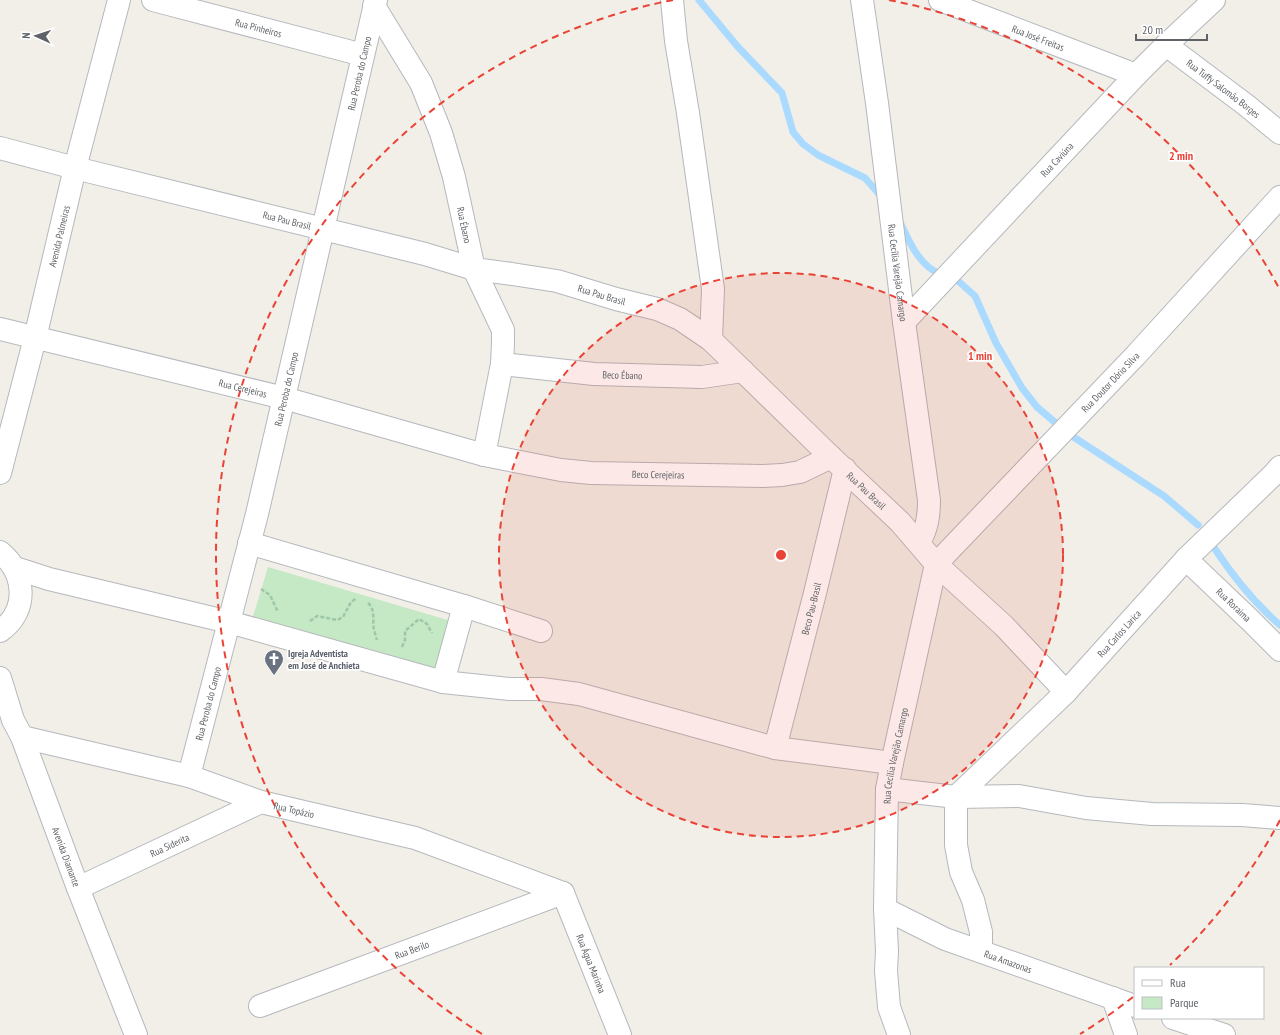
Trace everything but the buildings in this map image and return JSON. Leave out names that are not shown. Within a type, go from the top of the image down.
[{"type":"street","name":"Avenida Palmeiras","points":[[0,473],[35,338],[75,168],[119,0]]},
{"type":"street","name":"Rua Pinheiros","points":[[153,0],[363,54]]},
{"type":"street","points":[[672,0],[676,41],[688,113],[713,288],[711,340]]},
{"type":"street","name":"Rua Cecília Varejão Camargo","points":[[862,0],[929,500],[929,516],[926,530],[919,544]]},
{"type":"street","name":"Rua José Freitas","points":[[940,0],[1136,75]]},
{"type":"street","name":"Rua Caviúna","points":[[904,322],[1136,75],[1214,0]]},
{"type":"street","name":"Rua Peroba do Campo","points":[[188,776],[249,543],[375,3]]},
{"type":"street","name":"Rua Ébano","points":[[375,3],[421,83],[441,133],[454,178],[474,269],[503,330],[504,343],[502,364],[484,455]]},
{"type":"street","name":"Rua Tuffy Salomão Borges","points":[[1166,45],[1246,105],[1280,133]]},
{"type":"street","name":"Rua Pau Brasil","points":[[0,148],[75,168],[425,254],[474,269],[557,281],[616,299],[657,308],[680,319],[711,340],[900,522],[936,564],[1004,626],[1066,692]]},
{"type":"street","name":"Rua Doutor Dório Silva","points":[[936,564],[1136,355],[1280,197]]},
{"type":"street","name":"Rua Cerejeiras","points":[[0,329],[284,398],[484,455]]},
{"type":"street","name":"Beco Ébano","points":[[502,364],[594,374],[702,377],[743,371]]},
{"type":"street","name":"Beco Cerejeiras","points":[[484,455],[561,470],[590,473],[730,476],[782,475],[838,463]]},
{"type":"street","name":"Beco Pau-Brasil","points":[[775,748],[815,593],[838,463]]},
{"type":"street","name":"Rua Carlos Larica","points":[[956,797],[1066,692],[1186,559],[1280,467]]},
{"type":"street","points":[[249,543],[464,606],[541,631]]},
{"type":"street","points":[[0,552],[15,568],[21,589],[17,610],[12,619],[0,631]]},
{"type":"street","name":"Rua Roraima","points":[[1186,559],[1280,650]]},
{"type":"street","name":"Rua Cecília Varejão Camargo","points":[[899,1035],[889,1007],[886,984],[887,951],[884,909],[887,789],[936,564]]},
{"type":"street","points":[[15,568],[49,580],[229,622],[443,682],[579,694],[775,748],[892,762]]},
{"type":"street","points":[[443,682],[464,606]]},
{"type":"street","name":"Avenida Diamante","points":[[0,678],[12,727],[136,1035]]},
{"type":"street","name":"Rua Topázio","points":[[12,727],[188,776],[262,802],[415,838],[563,893]]},
{"type":"street","points":[[887,789],[956,797],[1019,796],[1086,808],[1152,814],[1242,815],[1280,818]]},
{"type":"street","points":[[956,797],[956,845],[961,872],[973,900],[979,926],[981,952]]},
{"type":"street","name":"Rua Siderita","points":[[78,888],[262,802]]},
{"type":"street","name":"Rua Berilo","points":[[260,1006],[563,893]]},
{"type":"street","name":"Rua Água Marinha","points":[[563,893],[620,1035]]},
{"type":"street","name":"Rua Amazonas","points":[[884,909],[945,939],[1134,1006]]},
{"type":"street","points":[[1113,998],[1126,1035]]},
{"type":"street","points":[[1176,1019],[1224,1035]]},
{"type":"path","points":[[239,583],[261,589],[270,595],[279,615]]},
{"type":"path","points":[[306,624],[317,616],[337,620],[343,617],[351,602],[357,598],[361,599]]},
{"type":"path","points":[[365,600],[371,605],[374,629],[378,643]]},
{"type":"path","points":[[400,650],[405,640],[405,631],[419,619],[426,624],[437,641],[454,646]]},
{"type":"green space","points":[[268,567],[451,621],[435,674],[252,620]]},
{"type":"waterway","points":[[699,0],[738,47],[782,93],[793,132],[803,144],[818,155],[865,178],[880,195]]},
{"type":"waterway","points":[[900,222],[921,260],[927,266],[942,275]]},
{"type":"waterway","points":[[957,280],[975,296],[996,343],[1022,388],[1037,407],[1058,425]]},
{"type":"waterway","points":[[1072,436],[1164,496],[1198,525]]},
{"type":"waterway","points":[[1213,546],[1244,588],[1280,625]]},
{"type":"place","name":"Igreja Adventista em José de Anchieta","points":[[274,676]]}]
